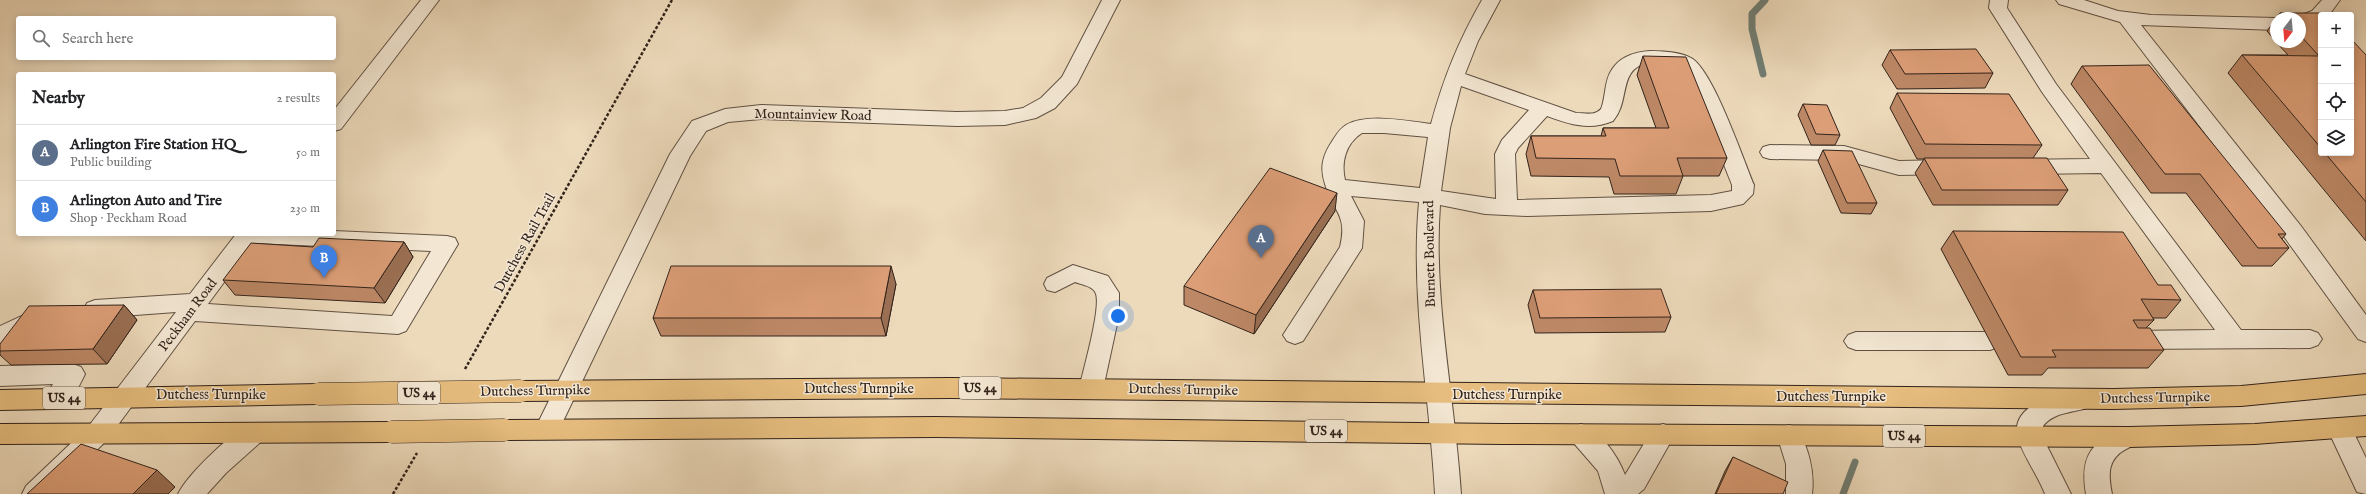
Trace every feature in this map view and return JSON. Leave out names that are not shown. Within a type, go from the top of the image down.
[{"type":"highway","name":"Dutchess Turnpike","points":[[0,400],[128,396],[521,391],[1092,389],[1438,394],[2113,399],[2241,396],[2366,384]]},
{"type":"highway","name":"US 44","points":[[0,434],[297,433],[547,429],[935,427],[1442,433],[2129,437],[2214,436],[2366,426]]},
{"type":"street","points":[[336,121],[430,0]]},
{"type":"street","name":"Mountainview Road","points":[[547,429],[680,154],[699,126],[725,116],[761,112],[957,119],[1005,118],[1029,113],[1053,99],[1070,80],[1111,0]]},
{"type":"street","name":"Burnett Boulevard","points":[[1448,494],[1428,278],[1429,196],[1439,131],[1454,77],[1476,27],[1491,0]]},
{"type":"street","points":[[1999,0],[1998,8],[2049,88],[2235,340]]},
{"type":"street","points":[[2065,0],[2126,18],[2151,21],[2270,24]]},
{"type":"street","points":[[2306,20],[2326,10],[2331,0]]},
{"type":"street","points":[[2126,18],[2293,232],[2366,333]]},
{"type":"street","points":[[1337,187],[1429,196],[1507,207],[1711,203],[1735,199],[1742,194],[1743,185],[1700,80],[1685,62],[1648,57],[1632,61],[1623,67],[1619,73],[1610,114],[1602,120],[1574,119],[1454,77]]},
{"type":"street","points":[[1507,207],[1505,154],[1509,145],[1543,108]]},
{"type":"street","points":[[1295,335],[1351,248],[1355,228],[1354,217],[1337,187],[1332,169],[1334,154],[1341,142],[1356,128],[1369,126],[1439,131]]},
{"type":"street","points":[[1770,152],[1844,153],[1899,168],[1970,167]]},
{"type":"street","points":[[2002,167],[2106,166]]},
{"type":"street","name":"Peckham Road","points":[[35,494],[97,434],[128,396],[247,236]]},
{"type":"street","points":[[0,336],[39,317],[66,312],[194,307],[398,325],[447,244],[288,236]]},
{"type":"street","points":[[1055,284],[1073,273],[1100,282],[1108,293],[1107,315],[1092,389]]},
{"type":"street","points":[[2119,340],[2310,339]]},
{"type":"street","points":[[1856,341],[1990,341]]},
{"type":"street","points":[[0,376],[73,374],[56,398]]},
{"type":"street","points":[[2052,490],[2030,436],[2030,426],[2036,417],[2055,405],[2069,402],[2113,399]]},
{"type":"street","points":[[2339,428],[2366,484]]},
{"type":"street","points":[[191,494],[217,466],[254,433]]},
{"type":"street","points":[[1581,434],[1609,466],[1616,482],[1618,494]]},
{"type":"street","points":[[1621,494],[1635,481],[1663,434]]},
{"type":"street","points":[[1789,435],[1799,462],[1799,494]]},
{"type":"street","points":[[2099,494],[2097,470],[2100,457],[2106,448],[2129,437]]},
{"type":"path","name":"Dutchess Rail Trail","points":[[464,370],[672,0]]},
{"type":"path","points":[[393,494],[421,446]]},
{"type":"building","points":[[2306,13],[2318,13],[2318,55],[2306,42]]},
{"type":"building","points":[[2354,42],[2366,55],[2366,202],[2328,156],[2354,156]]},
{"type":"building","points":[[1976,49],[1993,73],[1905,74],[1890,50]]},
{"type":"building","points":[[2242,55],[2318,56],[2318,144]]},
{"type":"building","points":[[1643,56],[1686,57],[1727,158],[1677,158],[1683,176],[1620,176],[1615,159],[1536,158],[1531,136],[1606,136],[1603,128],[1669,128]]},
{"type":"building","points":[[2149,65],[2286,234],[2278,234],[2289,248],[2258,248],[2200,174],[2165,174],[2082,66]]},
{"type":"building","points":[[1897,93],[2009,94],[2042,145],[1925,144]]},
{"type":"building","points":[[1803,104],[1827,105],[1840,135],[1816,134]]},
{"type":"building","points":[[1823,150],[1852,151],[1877,203],[1847,203]]},
{"type":"building","points":[[1924,158],[2047,158],[2068,190],[1942,190]]},
{"type":"building","points":[[1270,168],[1337,193],[1256,315],[1184,286]]},
{"type":"building","points":[[1953,231],[2123,232],[2158,285],[2171,285],[2181,300],[2141,299],[2154,320],[2133,320],[2138,328],[2150,328],[2164,350],[2052,350],[2056,357],[2021,357]]},
{"type":"building","points":[[319,238],[404,242],[374,288],[223,280],[251,243],[313,247]]},
{"type":"building","points":[[671,266],[891,266],[881,318],[653,318]]},
{"type":"building","points":[[1661,289],[1671,317],[1540,318],[1533,290]]},
{"type":"building","points":[[124,305],[93,349],[0,351],[0,344],[29,306]]},
{"type":"building","points":[[81,444],[157,470],[133,494],[27,494]]},
{"type":"building","points":[[1733,457],[1788,482],[1783,494],[1716,494]]},
{"type":"waterway","points":[[1763,74],[1752,29],[1752,14],[1765,0]]},
{"type":"waterway","points":[[1843,494],[1855,462]]},
{"type":"place","name":"Arlington Fire Station HQ","points":[[1261,258]]},
{"type":"place","name":"Arlington Auto and Tire","points":[[324,278]]}]
